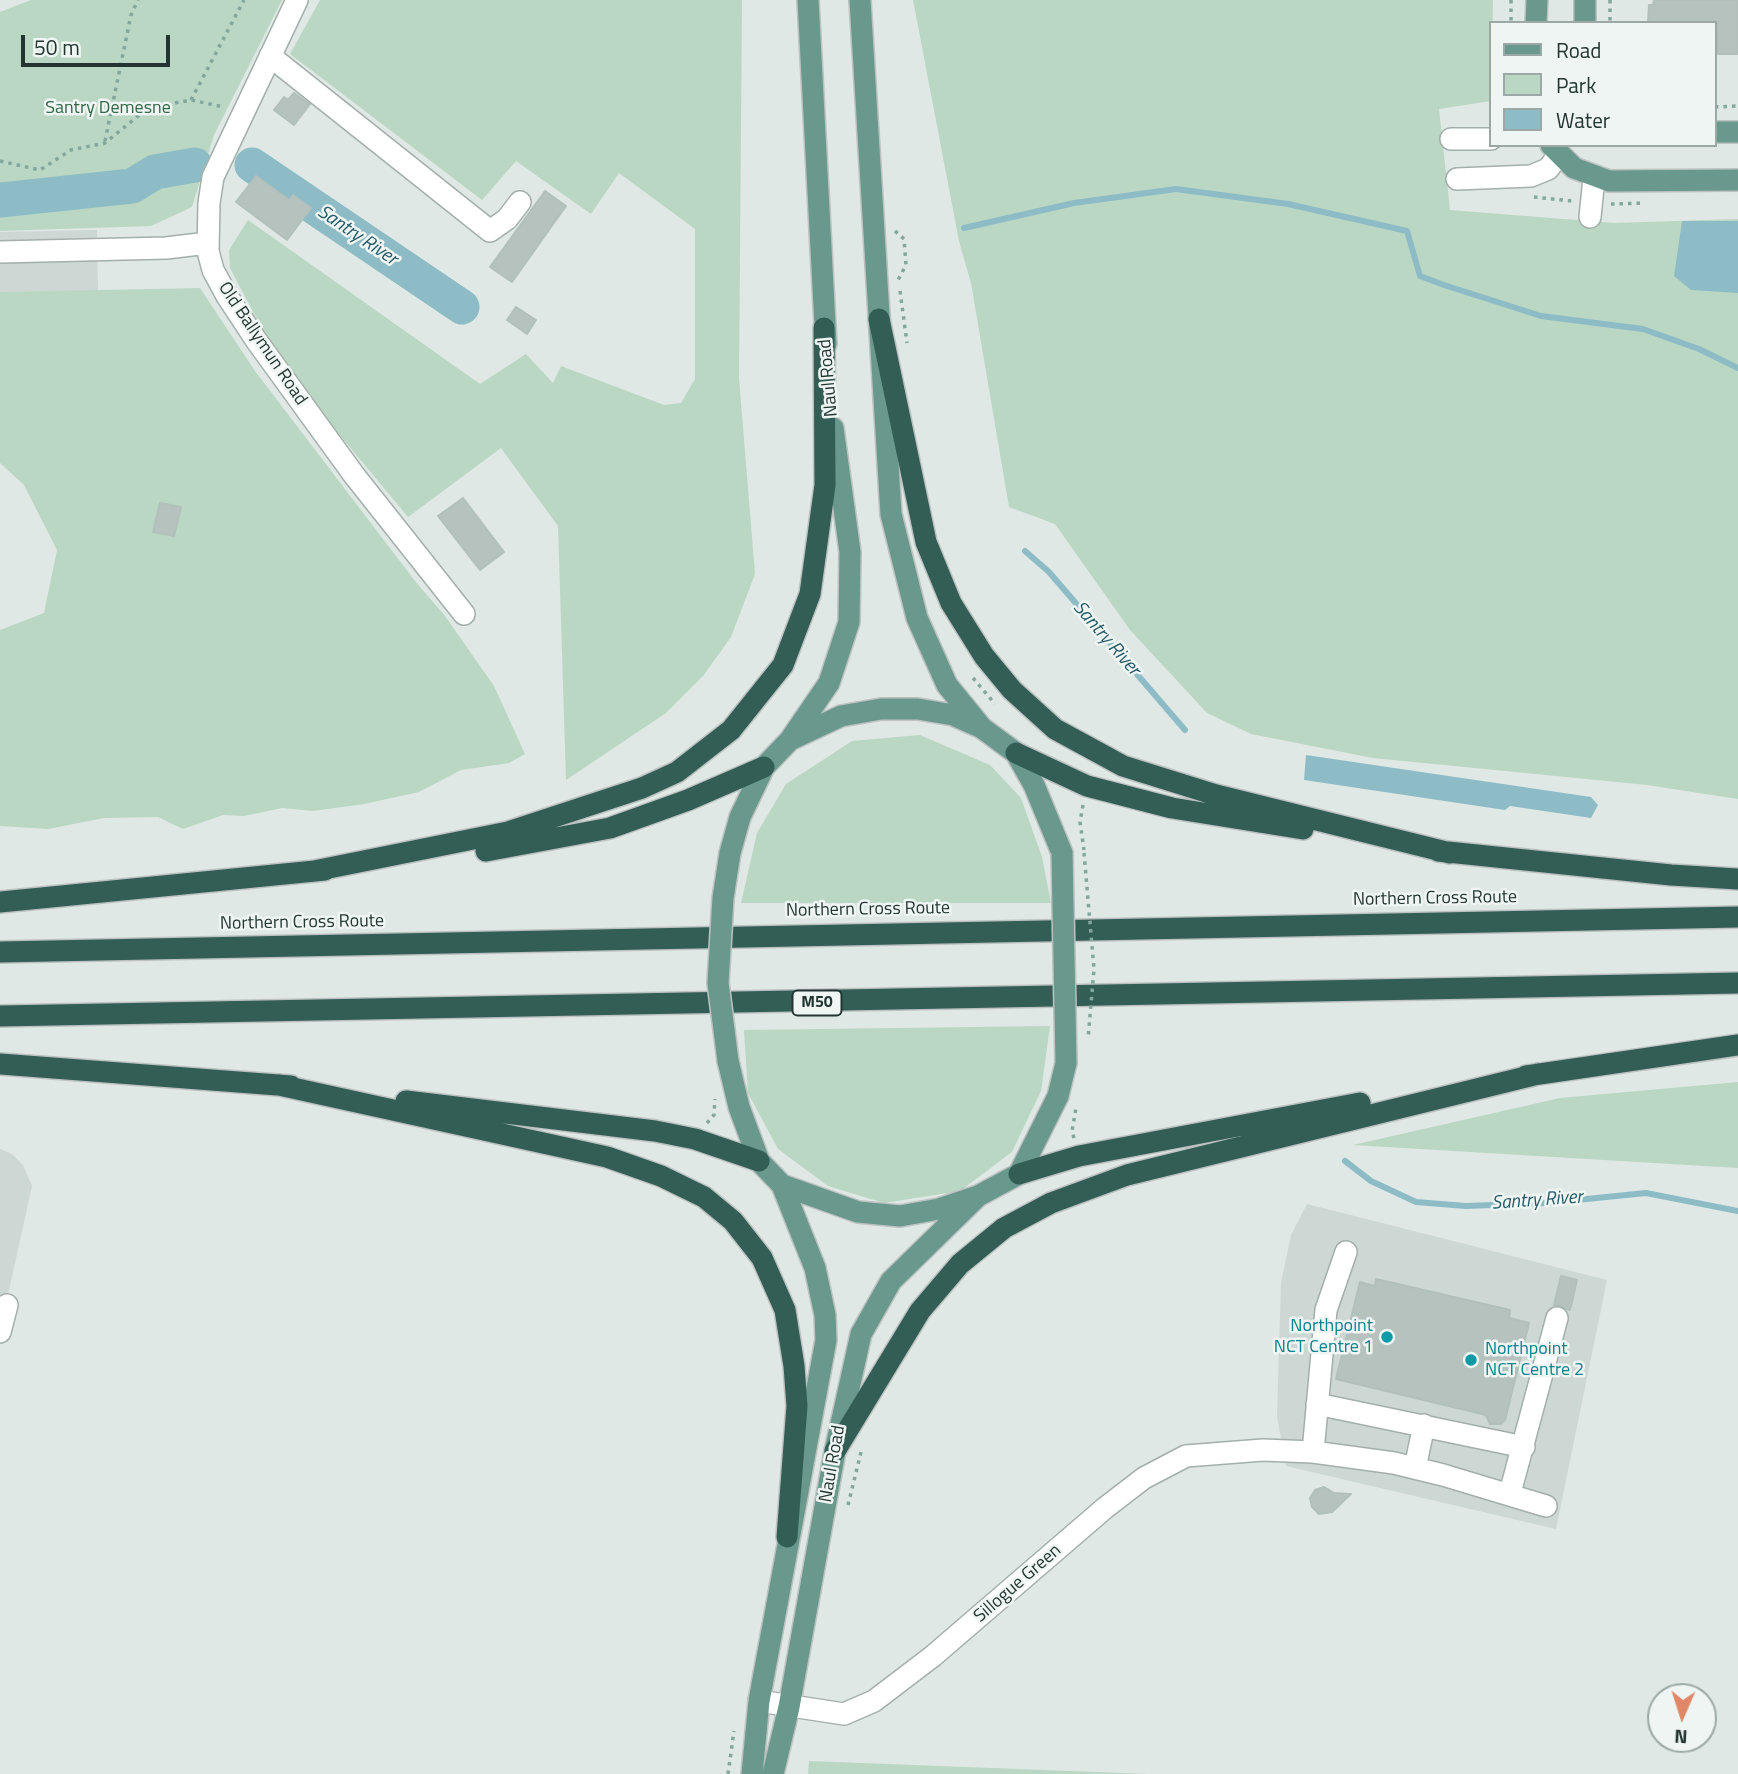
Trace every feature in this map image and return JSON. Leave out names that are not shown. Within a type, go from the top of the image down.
[{"type":"highway","points":[[879,319],[926,542],[951,603],[984,656],[1012,690],[1055,729],[1123,766],[1216,795],[1450,853]]},
{"type":"highway","points":[[314,871],[508,832],[642,788],[677,772],[731,730],[783,665],[810,594],[825,485],[824,328]]},
{"type":"highway","points":[[1016,753],[1087,786],[1171,808],[1450,853],[1738,879]]},
{"type":"highway","points":[[0,902],[452,858],[610,828],[688,800],[764,767]]},
{"type":"highway","name":"Northern Cross Route","points":[[0,952],[1738,917]]},
{"type":"highway","name":"M50","points":[[0,1016],[1738,983]]},
{"type":"highway","points":[[1020,1174],[1079,1156],[1320,1110],[1738,1045]]},
{"type":"highway","points":[[0,1065],[279,1085],[604,1124],[695,1139],[759,1161]]},
{"type":"highway","points":[[835,1451],[920,1311],[960,1264],[1004,1228],[1051,1203],[1127,1175],[1538,1074]]},
{"type":"highway","points":[[279,1085],[607,1157],[661,1176],[704,1197],[733,1221],[762,1258],[785,1310],[793,1355],[797,1406],[787,1537]]},
{"type":"main road","name":"Naul Road","points":[[790,740],[829,683],[849,622],[850,552],[835,451],[824,328],[808,0]]},
{"type":"main road","points":[[860,0],[891,514],[917,618],[947,685],[982,728]]},
{"type":"main road","points":[[1536,21],[1537,0]]},
{"type":"main road","points":[[1585,0],[1585,21]]},
{"type":"main road","points":[[1717,132],[1738,132]]},
{"type":"main road","points":[[1555,150],[1574,168],[1594,178],[1647,182],[1738,180]]},
{"type":"main road","points":[[881,709],[918,709],[953,715],[982,728],[1016,753],[1034,785],[1062,853],[1066,1063],[1058,1096],[1020,1174],[978,1196],[939,1209],[900,1216],[858,1212],[782,1185],[759,1161],[739,1107],[728,1061],[718,983],[723,898],[730,853],[740,817],[764,767],[790,740],[841,716],[881,709]]},
{"type":"main road","name":"Naul Road","points":[[752,1774],[759,1701],[787,1537],[826,1340],[825,1315],[815,1268],[782,1185]]},
{"type":"main road","name":"Naul Road","points":[[773,1774],[789,1707],[835,1451],[861,1334],[891,1281],[978,1196]]},
{"type":"street","name":"Old Ballymun Road","points":[[297,0],[224,148],[213,177],[208,243],[213,271],[256,340],[354,475],[464,614]]},
{"type":"street","points":[[270,56],[490,231],[507,219],[520,202]]},
{"type":"street","points":[[1451,139],[1490,139]]},
{"type":"street","points":[[1457,179],[1531,176],[1548,169],[1555,150]]},
{"type":"street","points":[[1590,217],[1594,178]]},
{"type":"street","points":[[0,252],[166,248],[208,243]]},
{"type":"street","points":[[1313,1452],[1326,1310],[1346,1252]]},
{"type":"street","points":[[0,1332],[7,1305]]},
{"type":"street","points":[[1510,1493],[1557,1318]]},
{"type":"street","points":[[1317,1404],[1524,1447]]},
{"type":"street","points":[[1415,1468],[1424,1425]]},
{"type":"street","name":"Sillogue Green","points":[[759,1701],[844,1714],[874,1702],[943,1648],[1105,1508],[1144,1478],[1186,1456],[1278,1450],[1313,1452],[1415,1468],[1510,1493],[1546,1506]]},
{"type":"path","points":[[105,143],[131,15],[138,0]]},
{"type":"path","points":[[191,100],[244,0]]},
{"type":"path","points":[[1511,0],[1511,21]]},
{"type":"path","points":[[1610,0],[1610,21]]},
{"type":"path","points":[[0,161],[40,170],[71,150],[105,143],[148,107],[191,100],[243,113]]},
{"type":"path","points":[[1717,107],[1738,106]]},
{"type":"path","points":[[893,229],[904,239],[906,265],[898,278],[908,356]]},
{"type":"path","points":[[968,671],[997,705]]},
{"type":"path","points":[[1086,1049],[1094,969],[1080,822],[1087,786]]},
{"type":"path","points":[[695,1139],[699,1123],[708,1123],[714,1115],[716,1090]]},
{"type":"path","points":[[1078,1098],[1072,1131],[1079,1156]]},
{"type":"path","points":[[847,1507],[863,1440]]},
{"type":"path","points":[[728,1774],[735,1721]]},
{"type":"shaded area","points":[[97,230],[98,291],[0,292],[0,232]]},
{"type":"shaded area","points":[[0,1149],[12,1154],[23,1165],[32,1186],[0,1331]]},
{"type":"shaded area","points":[[1307,1204],[1607,1280],[1556,1529],[1286,1466],[1277,1416],[1281,1283],[1291,1235]]},
{"type":"green space","name":"Santry Demesne","points":[[31,0],[282,0],[214,135],[192,207],[151,226],[0,231],[0,12]]},
{"type":"green space","points":[[320,0],[742,0],[739,378],[755,574],[731,637],[703,676],[666,713],[566,780],[558,526],[501,448],[408,517],[304,392],[272,348],[230,268],[229,250],[248,220],[480,384],[526,354],[553,383],[561,366],[664,405],[681,403],[695,379],[695,229],[619,173],[591,214],[516,161],[482,200],[290,54]]},
{"type":"green space","points":[[913,0],[1493,0],[1493,21],[1490,21],[1490,101],[1439,109],[1450,210],[1614,223],[1738,219],[1738,799],[1647,785],[1373,758],[1251,734],[1207,713],[1130,630],[1055,524],[1009,507],[971,283],[959,241]]},
{"type":"green space","points":[[200,288],[255,371],[415,581],[445,616],[494,686],[525,754],[509,763],[461,770],[419,792],[364,804],[313,811],[282,808],[244,816],[223,815],[183,829],[158,817],[104,818],[48,829],[0,826],[0,630],[44,613],[57,550],[24,485],[0,463],[0,292]]},
{"type":"green space","points":[[920,735],[990,765],[1021,798],[1042,857],[1051,903],[741,903],[757,833],[786,784],[852,741]]},
{"type":"green space","points":[[1050,1026],[1041,1091],[1012,1152],[960,1191],[884,1203],[828,1186],[778,1149],[748,1093],[744,1030]]},
{"type":"green space","points":[[1738,1082],[1738,1168],[1353,1145],[1560,1098]]},
{"type":"green space","points":[[809,1761],[1148,1774],[808,1774]]},
{"type":"water","points":[[1682,221],[1738,221],[1738,293],[1691,290],[1674,276]]},
{"type":"water","points":[[1306,755],[1591,797],[1598,805],[1591,818],[1510,806],[1505,810],[1304,780]]},
{"type":"building","points":[[1654,0],[1738,0],[1738,54],[1718,54],[1717,21],[1648,21],[1649,5],[1653,5]]},
{"type":"building","points":[[294,93],[310,104],[294,125],[274,110],[284,97],[288,100]]},
{"type":"building","points":[[256,176],[289,200],[293,195],[311,208],[287,240],[236,202]]},
{"type":"building","points":[[545,191],[566,206],[512,282],[490,267]]},
{"type":"building","points":[[516,307],[536,320],[527,334],[507,320]]},
{"type":"building","points":[[463,498],[504,552],[480,570],[438,516]]},
{"type":"building","points":[[160,503],[181,507],[174,536],[153,532]]},
{"type":"building","points":[[1561,1276],[1577,1280],[1570,1310],[1554,1305]]},
{"type":"building","points":[[1376,1279],[1510,1310],[1509,1318],[1529,1323],[1505,1420],[1501,1424],[1490,1424],[1486,1415],[1336,1379],[1360,1282],[1375,1286]]},
{"type":"building","points":[[1324,1487],[1334,1493],[1351,1494],[1332,1512],[1319,1514],[1312,1507],[1310,1498],[1315,1490]]},
{"type":"waterway","name":"Santry River","points":[[0,200],[132,186],[155,172],[195,165]]},
{"type":"waterway","name":"Santry River","points":[[252,165],[462,307]]},
{"type":"waterway","points":[[964,228],[1074,203],[1176,189],[1288,204],[1407,231],[1420,276],[1444,285],[1541,316],[1643,329],[1699,349],[1738,368]]},
{"type":"waterway","name":"Santry River","points":[[1025,551],[1049,572],[1185,730]]},
{"type":"waterway","name":"Santry River","points":[[1345,1161],[1371,1181],[1416,1202],[1466,1206],[1547,1203],[1646,1193],[1738,1211]]},
{"type":"place","name":"Northpoint NCT Centre 1","points":[[1387,1337]]},
{"type":"place","name":"Northpoint NCT Centre 2","points":[[1471,1360]]}]
